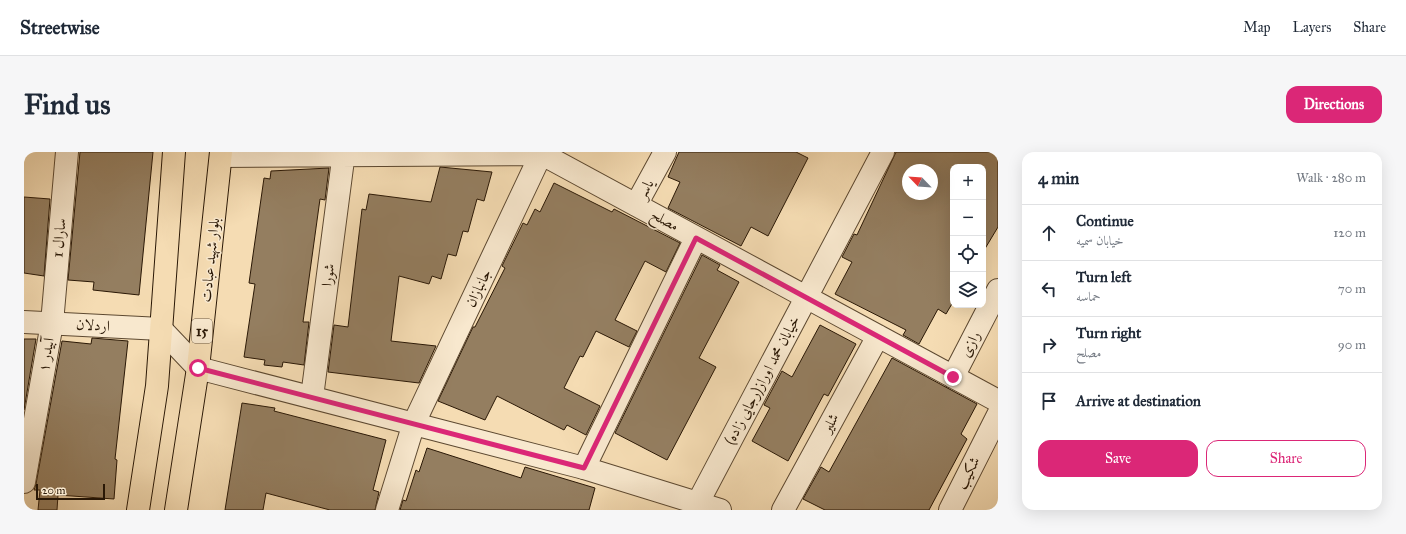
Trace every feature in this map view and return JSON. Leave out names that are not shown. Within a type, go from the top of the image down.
[{"type":"main road","points":[[138,510],[157,386],[174,152]]},
{"type":"main road","name":"بلوار شهید عبادت","points":[[176,510],[198,368],[221,154]]},
{"type":"street","name":"سارال 1","points":[[52,323],[67,152]]},
{"type":"street","name":"یاسر","points":[[636,205],[664,152]]},
{"type":"street","name":"خیابان محمد اوراز(رجایی زاده)","points":[[696,506],[883,152]]},
{"type":"street","points":[[221,154],[542,153]]},
{"type":"street","name":"مصلح","points":[[542,153],[998,402]]},
{"type":"street","name":"جانبازان","points":[[387,510],[414,424],[542,153]]},
{"type":"street","name":"شورا","points":[[312,397],[344,154]]},
{"type":"street","points":[[584,468],[696,238]]},
{"type":"street","name":"رازی","points":[[953,377],[998,290]]},
{"type":"street","name":"اردلان","points":[[24,322],[161,329]]},
{"type":"street","name":"آبیدر ۱","points":[[24,482],[52,323]]},
{"type":"street","points":[[161,329],[198,368],[584,468],[696,506],[720,510]]},
{"type":"street","name":"شلیر","points":[[783,510],[878,336]]},
{"type":"street","name":"شکیب","points":[[950,510],[998,415]]},
{"type":"building","points":[[80,152],[153,152],[139,295],[93,290],[94,282],[68,280]]},
{"type":"building","points":[[679,152],[796,152],[808,158],[768,236],[751,227],[741,246],[668,208],[680,182],[668,177]]},
{"type":"building","points":[[896,152],[998,152],[998,227],[986,247],[986,164],[950,164],[950,307],[946,314],[938,309],[919,344],[903,335],[906,330],[835,294],[852,262],[842,257],[854,234],[857,235]]},
{"type":"building","points":[[440,167],[492,172],[484,201],[477,199],[468,232],[463,231],[456,256],[448,254],[441,279],[432,276],[429,284],[399,276],[391,341],[436,346],[419,383],[328,372],[334,325],[348,327],[362,209],[366,210],[369,194],[431,202]]},
{"type":"building","points":[[329,168],[325,200],[320,199],[303,322],[309,322],[304,365],[283,362],[282,367],[264,365],[265,360],[244,357],[255,284],[249,283],[264,178],[270,179],[271,171]]},
{"type":"building","points":[[554,183],[612,212],[614,209],[680,243],[666,272],[645,261],[615,320],[637,331],[629,347],[596,331],[583,357],[580,356],[564,388],[600,406],[586,435],[567,425],[564,430],[497,396],[485,420],[438,401],[473,327],[475,327],[505,268],[502,266],[523,223],[527,225],[535,209],[540,212]]},
{"type":"building","points":[[24,197],[50,199],[44,276],[24,273]]},
{"type":"building","points":[[702,255],[720,265],[717,270],[739,282],[699,358],[716,367],[667,460],[615,433]]},
{"type":"building","points":[[820,325],[856,344],[828,396],[824,394],[788,461],[752,441],[770,408],[764,405],[782,371],[792,377]]},
{"type":"building","points":[[92,338],[128,341],[115,459],[117,460],[114,499],[58,495],[57,510],[38,510],[40,490],[34,490],[62,341],[91,344]]},
{"type":"building","points":[[24,339],[36,339],[24,410]]},
{"type":"building","points":[[892,358],[977,404],[961,434],[967,439],[929,510],[825,510],[803,499],[821,467],[829,472]]},
{"type":"building","points":[[242,403],[275,408],[274,411],[386,440],[373,490],[379,492],[375,510],[330,510],[266,493],[263,510],[225,510]]},
{"type":"building","points":[[427,448],[521,478],[525,467],[595,488],[589,510],[400,510],[403,500],[406,501],[416,470],[419,472]]},
{"type":"route","points":[[198,368],[584,468],[696,238],[953,377]]}]
